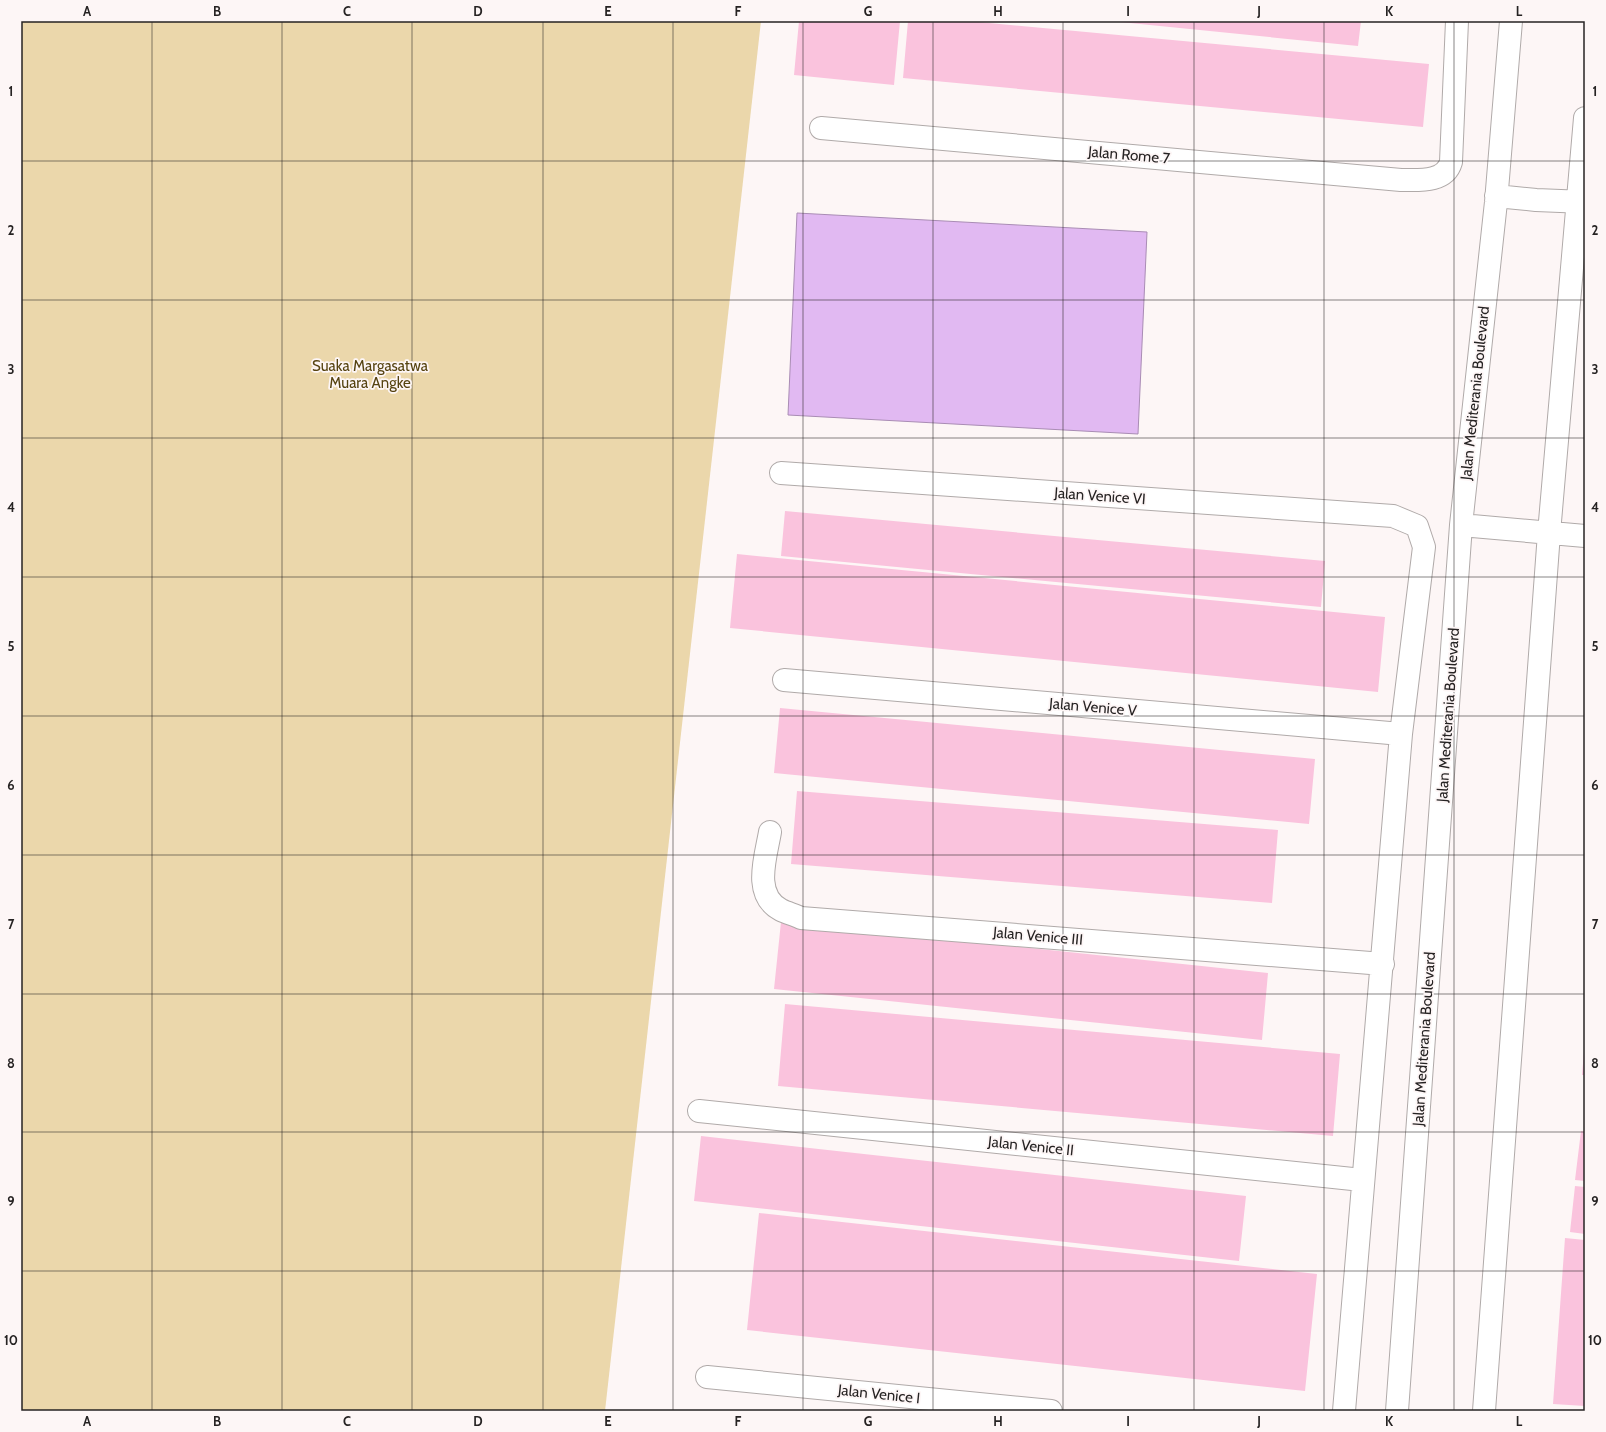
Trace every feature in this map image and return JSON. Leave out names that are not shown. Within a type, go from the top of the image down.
[{"type":"street","name":"Jalan Rome 7","points":[[821,128],[1401,180],[1419,180],[1441,176],[1449,168],[1451,162],[1457,21]]},
{"type":"street","name":"Jalan Mediterania Boulevard","points":[[1397,1411],[1461,525],[1496,196],[1511,21]]},
{"type":"street","points":[[1484,1411],[1549,533],[1582,201],[1585,118]]},
{"type":"street","points":[[1496,196],[1536,200],[1582,201]]},
{"type":"street","name":"Jalan Venice VI","points":[[781,473],[1393,516],[1417,526],[1424,547],[1401,734]]},
{"type":"street","points":[[1461,525],[1585,536]]},
{"type":"street","name":"Jalan Venice V","points":[[784,680],[1401,734]]},
{"type":"street","points":[[1344,1411],[1362,1180],[1401,734]]},
{"type":"street","name":"Jalan Venice III","points":[[770,832],[762,879],[768,898],[779,909],[801,918],[1382,964]]},
{"type":"street","name":"Jalan Venice II","points":[[699,1111],[1362,1180]]},
{"type":"street","name":"Jalan Venice I","points":[[707,1376],[1051,1411]]},
{"type":"green space","name":"Suaka Margasatwa Muara Angke","points":[[21,21],[761,21],[605,1411],[21,1411]]},
{"type":"shaded area","points":[[797,213],[1147,232],[1138,434],[788,415]]},
{"type":"building","points":[[799,21],[900,21],[894,85],[794,75]]},
{"type":"building","points":[[908,21],[968,21],[1429,64],[1423,127],[903,78]]},
{"type":"building","points":[[1110,21],[1361,21],[1358,46]]},
{"type":"building","points":[[785,511],[1325,561],[1321,607],[781,556]]},
{"type":"building","points":[[737,554],[1385,617],[1378,692],[730,628]]},
{"type":"building","points":[[780,708],[1315,759],[1309,824],[774,773]]},
{"type":"building","points":[[797,791],[1278,830],[1272,903],[791,864]]},
{"type":"building","points":[[781,922],[1268,973],[1262,1040],[774,989]]},
{"type":"building","points":[[785,1004],[1340,1054],[1333,1136],[778,1086]]},
{"type":"building","points":[[1584,1052],[1585,1075],[1582,1075]]},
{"type":"building","points":[[1581,1131],[1585,1132],[1585,1181],[1575,1180]]},
{"type":"building","points":[[701,1136],[1246,1196],[1239,1261],[694,1201]]},
{"type":"building","points":[[1575,1186],[1585,1187],[1585,1234],[1570,1232]]},
{"type":"building","points":[[759,1213],[1317,1274],[1305,1391],[747,1330]]},
{"type":"building","points":[[1565,1238],[1585,1240],[1585,1406],[1553,1404]]}]
